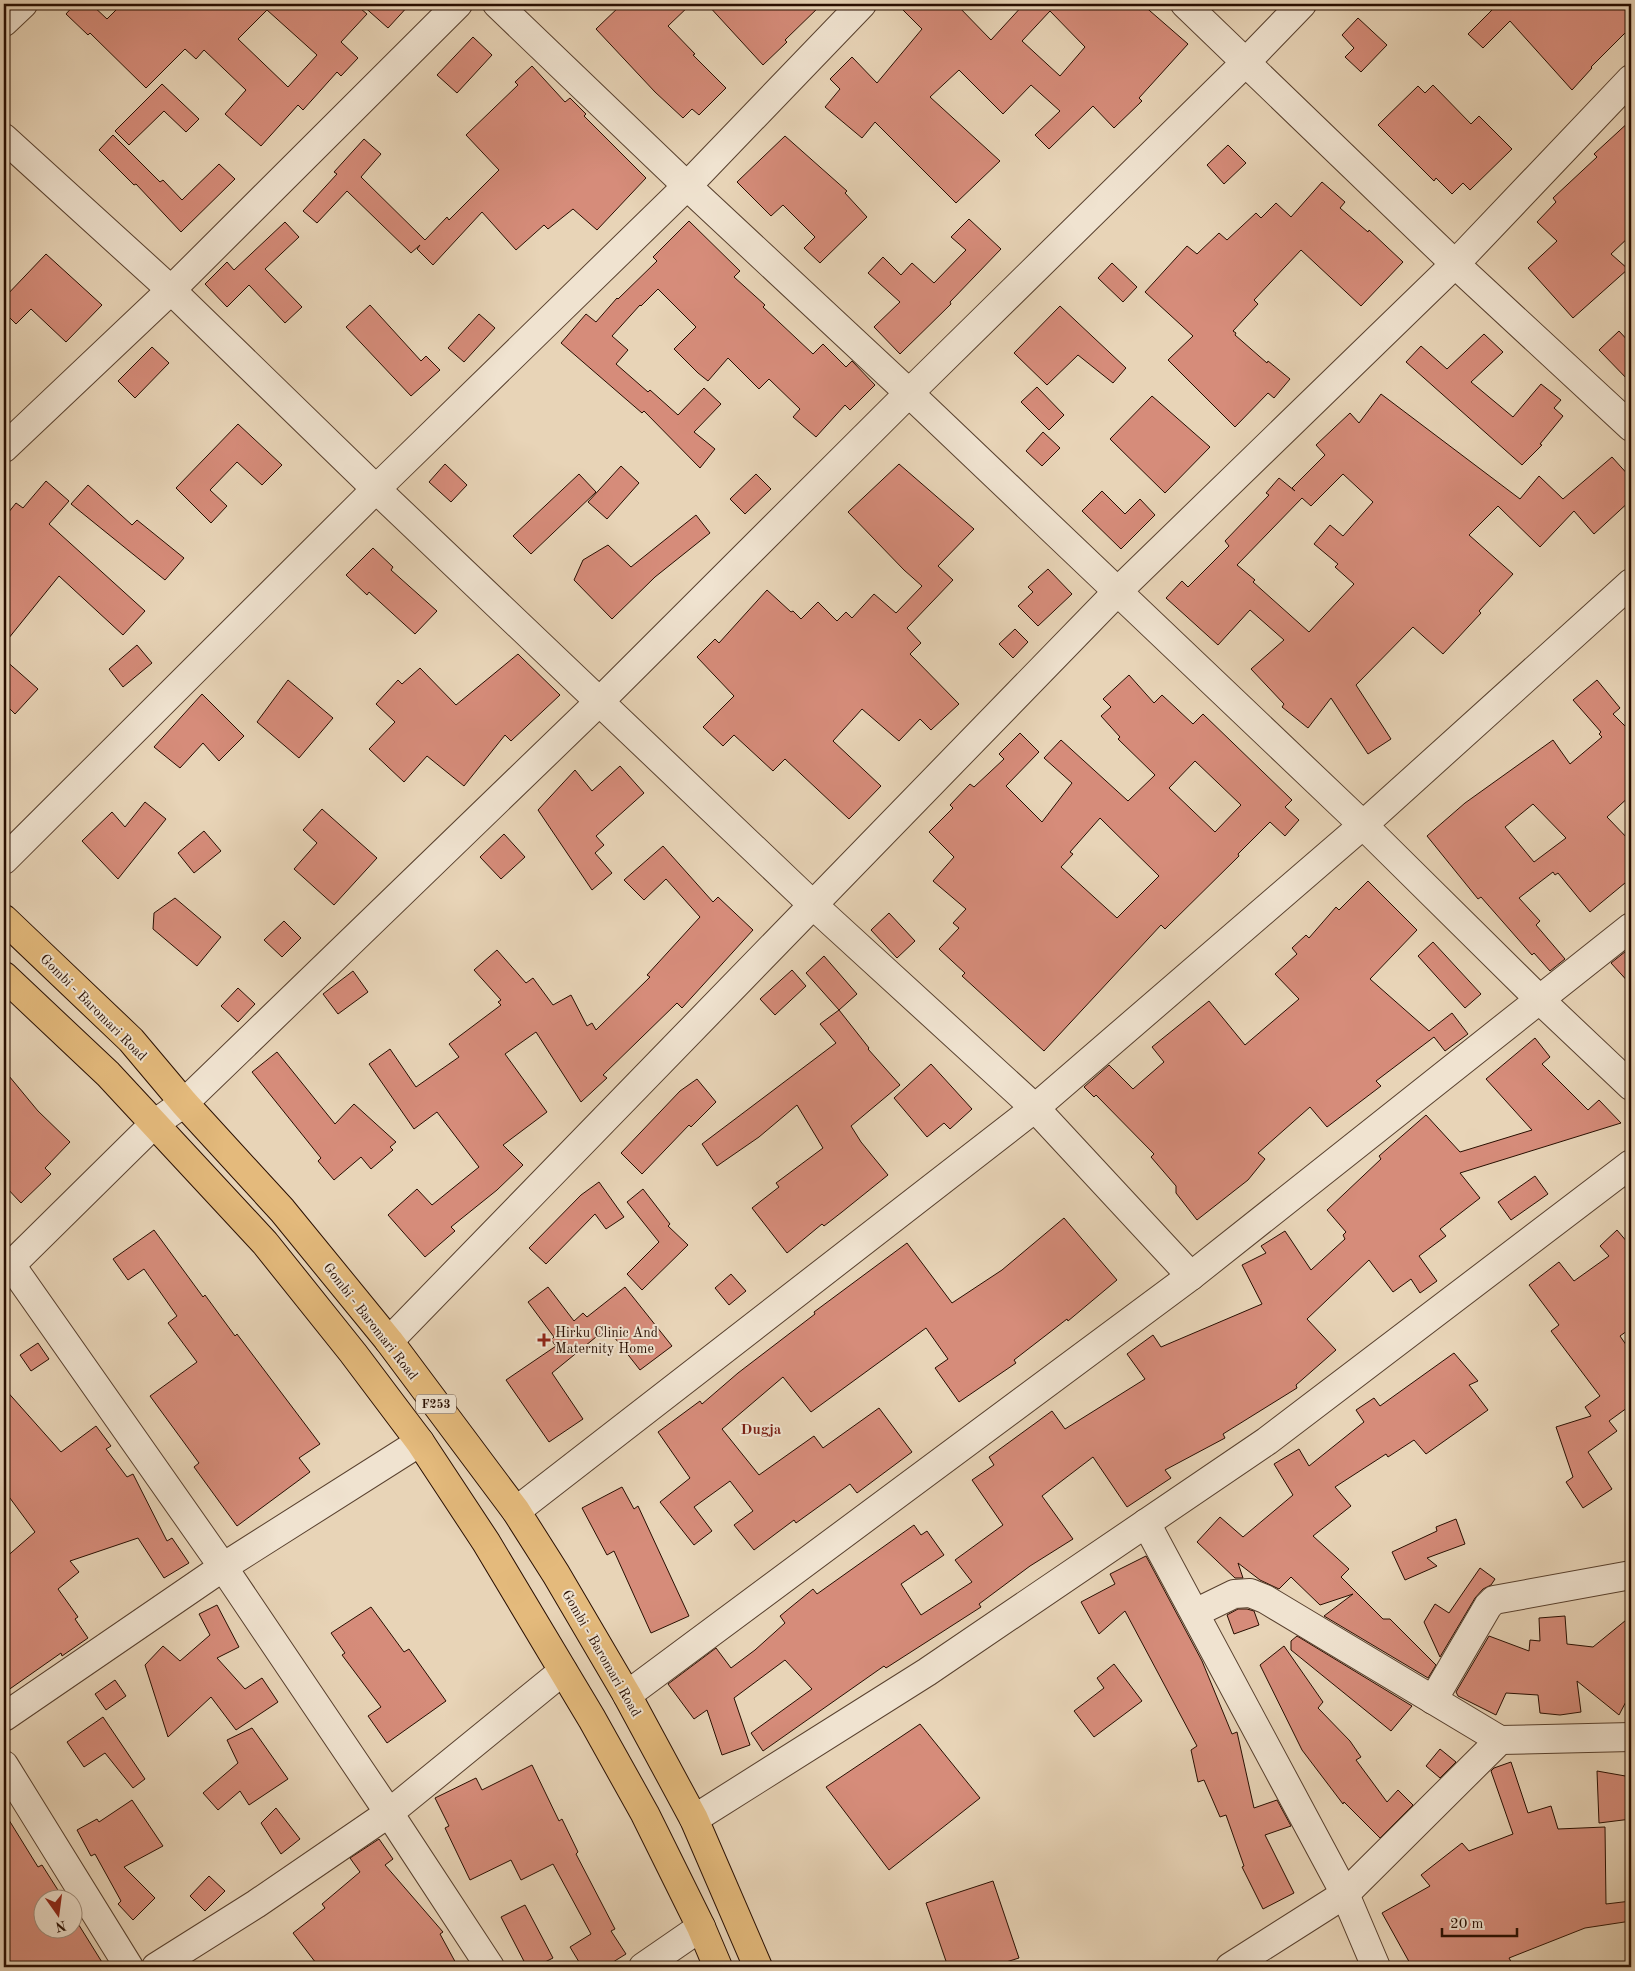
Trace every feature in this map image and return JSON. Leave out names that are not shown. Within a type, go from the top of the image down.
[{"type":"main road","name":"Gombi - Baromari Road","points":[[4,919],[131,1040],[184,1103],[282,1210],[389,1341],[516,1511],[556,1574],[627,1695],[694,1819],[758,1967]]},
{"type":"main road","name":"F253","points":[[4,976],[108,1074],[265,1243],[353,1353],[420,1442],[486,1542],[592,1719],[645,1814],[701,1927],[718,1967]]},
{"type":"street","points":[[4,22],[23,4]]},
{"type":"street","points":[[4,448],[171,290],[458,4]]},
{"type":"street","points":[[497,4],[687,186],[909,392],[1364,825],[1540,1000],[1631,1086]]},
{"type":"street","points":[[4,860],[376,489],[687,186],[862,4]]},
{"type":"street","points":[[1185,4],[1455,264],[1631,427]]},
{"type":"street","points":[[490,1967],[223,1567],[8,1269],[154,1124],[184,1103],[600,702],[909,392],[1246,62],[1302,4]]},
{"type":"street","points":[[389,1341],[1118,591],[1455,264],[1631,79]]},
{"type":"street","points":[[4,138],[171,290],[376,489],[813,904],[1035,1108],[1191,1276]]},
{"type":"street","points":[[516,1511],[1035,1108],[1364,825],[1631,583]]},
{"type":"street","points":[[627,1695],[1191,1276],[1631,927]]},
{"type":"street","points":[[694,1819],[927,1672],[1267,1441],[1631,1164]]},
{"type":"street","points":[[4,1717],[223,1567],[420,1442]]},
{"type":"street","points":[[1146,1523],[1345,1894],[1376,1967]]},
{"type":"street","points":[[1433,1700],[1488,1606],[1494,1600],[1631,1574]]},
{"type":"street","points":[[1195,1613],[1234,1594],[1250,1593],[1265,1599],[1500,1740],[1631,1737]]},
{"type":"street","points":[[156,1967],[256,1904],[389,1813],[563,1671]]},
{"type":"street","points":[[1230,1967],[1345,1894],[1500,1740]]},
{"type":"street","points":[[4,1765],[129,1967]]},
{"type":"street","points":[[643,1967],[701,1927]]},
{"type":"building","points":[[75,4],[91,4],[107,19],[122,4],[355,4],[367,14],[341,42],[358,58],[341,76],[337,72],[303,110],[298,105],[261,146],[225,114],[246,90],[204,50],[196,59],[185,49],[146,88],[90,33],[88,35],[66,14]],"holes":[[[267,10],[317,55],[288,87],[238,39]]]},
{"type":"building","points":[[361,4],[410,4],[388,28]]},
{"type":"building","points":[[622,4],[691,4],[668,26],[695,54],[693,55],[726,88],[699,115],[692,109],[683,118],[655,92],[596,29]]},
{"type":"building","points":[[707,4],[822,4],[785,40],[787,42],[763,65]]},
{"type":"building","points":[[897,4],[956,4],[991,40],[1024,4],[1142,4],[1188,44],[1139,98],[1142,101],[1114,128],[1093,106],[1049,149],[1035,135],[1060,111],[1031,85],[1003,114],[959,70],[930,97],[1000,161],[956,203],[875,122],[862,138],[825,107],[840,89],[830,79],[852,57],[877,83],[922,29]],"holes":[[[1050,11],[1085,47],[1060,76],[1022,41]]]},
{"type":"building","points":[[1494,4],[1631,4],[1631,27],[1591,67],[1572,90],[1510,21],[1483,48],[1468,34],[1496,6]]},
{"type":"building","points":[[1358,18],[1387,45],[1361,72],[1345,57],[1354,48],[1342,35]]},
{"type":"building","points":[[473,37],[492,55],[457,93],[437,75]]},
{"type":"building","points":[[532,66],[565,102],[570,98],[586,114],[584,116],[646,178],[597,230],[573,209],[548,229],[544,225],[516,250],[482,212],[433,265],[417,249],[420,245],[411,253],[347,191],[317,223],[303,211],[337,174],[334,172],[364,139],[381,154],[361,177],[425,240],[447,217],[449,220],[499,170],[466,135],[518,85],[515,82]]},
{"type":"building","points":[[162,84],[199,119],[186,132],[164,111],[129,145],[115,131]]},
{"type":"building","points":[[1433,85],[1471,124],[1479,116],[1512,149],[1470,190],[1463,183],[1452,194],[1436,178],[1434,181],[1378,125],[1418,86],[1425,93]]},
{"type":"building","points":[[1631,120],[1631,235],[1611,254],[1628,269],[1573,318],[1528,268],[1557,241],[1537,222],[1556,202],[1553,198],[1597,157],[1594,154]]},
{"type":"building","points":[[113,135],[160,182],[163,180],[182,200],[219,164],[235,179],[181,232],[136,184],[134,185],[99,150]]},
{"type":"building","points":[[785,136],[847,191],[845,193],[867,217],[820,263],[804,248],[815,237],[783,205],[771,216],[737,182]]},
{"type":"building","points":[[1228,145],[1246,163],[1224,184],[1207,165]]},
{"type":"building","points":[[1322,182],[1345,202],[1340,208],[1368,232],[1369,230],[1403,262],[1361,306],[1301,250],[1254,300],[1258,304],[1233,331],[1236,333],[1235,335],[1267,363],[1268,361],[1290,379],[1274,398],[1268,393],[1235,427],[1168,360],[1193,336],[1145,292],[1187,246],[1197,254],[1219,233],[1227,240],[1256,213],[1261,218],[1276,203],[1291,217]]},
{"type":"building","points":[[969,219],[1001,249],[950,302],[951,304],[900,354],[874,327],[900,302],[868,273],[883,257],[901,275],[912,263],[934,283],[966,250],[951,237]]},
{"type":"building","points":[[689,221],[740,271],[734,277],[765,305],[763,307],[813,354],[823,344],[846,367],[852,361],[875,385],[850,410],[845,405],[816,437],[793,417],[800,409],[769,379],[759,389],[728,358],[708,381],[698,373],[674,349],[696,327],[658,289],[640,305],[612,336],[628,350],[616,364],[648,392],[650,390],[678,415],[704,388],[721,404],[694,432],[715,449],[700,468],[644,411],[642,413],[561,343],[586,314],[596,322],[617,298],[657,261],[653,257]]},
{"type":"building","points":[[285,222],[299,237],[265,269],[302,307],[285,323],[249,285],[227,307],[205,284],[227,262],[234,270]]},
{"type":"building","points":[[46,254],[102,305],[66,342],[31,309],[16,324],[4,312],[4,298]]},
{"type":"building","points":[[1112,263],[1137,287],[1123,302],[1098,278]]},
{"type":"building","points":[[370,305],[421,361],[426,356],[440,370],[411,396],[346,327]]},
{"type":"building","points":[[1060,306],[1126,368],[1113,383],[1078,355],[1047,385],[1014,353]]},
{"type":"building","points":[[479,314],[495,328],[464,362],[448,348]]},
{"type":"building","points":[[1619,331],[1631,344],[1631,383],[1599,350]]},
{"type":"building","points":[[1484,334],[1503,352],[1471,382],[1513,417],[1541,384],[1561,400],[1554,408],[1563,416],[1540,444],[1542,445],[1522,465],[1406,362],[1421,346],[1447,369]]},
{"type":"building","points":[[152,347],[169,363],[135,398],[118,381]]},
{"type":"building","points":[[1037,387],[1064,415],[1049,430],[1021,402]]},
{"type":"building","points":[[1381,394],[1520,499],[1539,476],[1563,499],[1612,457],[1631,478],[1631,500],[1594,534],[1574,511],[1540,547],[1498,506],[1469,535],[1513,574],[1479,611],[1481,613],[1443,654],[1413,627],[1356,685],[1391,739],[1368,754],[1331,698],[1308,728],[1282,707],[1284,704],[1251,669],[1284,640],[1250,610],[1218,645],[1166,598],[1182,581],[1188,587],[1229,546],[1225,541],[1269,495],[1266,493],[1279,478],[1295,491],[1292,488],[1325,455],[1316,445],[1350,413],[1359,423]],"holes":[[[1343,474],[1373,502],[1343,536],[1330,525],[1314,544],[1338,564],[1335,567],[1354,584],[1309,632],[1253,582],[1255,580],[1237,565],[1302,498],[1311,506]]]},
{"type":"building","points":[[1152,396],[1210,447],[1165,493],[1110,439]]},
{"type":"building","points":[[238,424],[282,465],[262,485],[237,462],[210,490],[227,506],[211,523],[176,488]]},
{"type":"building","points":[[1043,432],[1060,448],[1042,466],[1026,451]]},
{"type":"building","points":[[445,464],[467,485],[451,502],[429,482]]},
{"type":"building","points":[[899,464],[974,529],[938,566],[953,580],[907,628],[921,643],[910,654],[959,704],[931,730],[920,719],[899,741],[862,709],[833,741],[881,786],[849,819],[785,759],[773,771],[734,735],[723,746],[703,727],[734,696],[697,657],[715,639],[719,643],[767,590],[801,619],[818,602],[837,621],[846,612],[852,618],[874,594],[896,613],[922,586],[848,512]]},
{"type":"building","points":[[621,466],[639,483],[607,519],[588,502]]},
{"type":"building","points":[[579,474],[596,492],[531,554],[513,536]]},
{"type":"building","points":[[756,474],[771,489],[745,514],[730,499]]},
{"type":"building","points":[[46,481],[69,501],[49,524],[145,611],[123,635],[59,576],[4,644],[4,518],[16,503],[23,508]]},
{"type":"building","points":[[88,485],[132,525],[137,520],[184,558],[165,580],[71,504]]},
{"type":"building","points":[[1102,491],[1125,514],[1140,499],[1155,515],[1121,549],[1082,511]]},
{"type":"building","points":[[696,515],[710,533],[655,577],[612,619],[574,580],[583,560],[608,545],[631,567]]},
{"type":"building","points":[[373,548],[393,567],[391,570],[437,611],[415,634],[369,592],[367,595],[346,575]]},
{"type":"building","points":[[1048,569],[1072,594],[1038,626],[1018,606],[1033,592],[1028,587]]},
{"type":"building","points":[[1015,629],[1028,642],[1013,658],[999,644]]},
{"type":"building","points":[[137,645],[152,663],[123,687],[109,669]]},
{"type":"building","points":[[518,654],[560,695],[511,741],[505,735],[464,786],[427,756],[404,782],[369,749],[395,722],[376,704],[398,680],[402,684],[420,668],[456,705]]},
{"type":"building","points":[[4,659],[38,689],[15,714],[4,703]]},
{"type":"building","points":[[1129,675],[1154,703],[1162,695],[1193,724],[1203,714],[1292,800],[1285,807],[1299,820],[1285,836],[1270,822],[1238,854],[1239,856],[1165,929],[1161,925],[1044,1051],[962,976],[965,973],[939,949],[959,928],[953,923],[966,909],[933,881],[954,857],[929,832],[953,808],[950,805],[970,784],[974,787],[1004,759],[999,754],[1020,733],[1039,752],[1006,786],[1042,822],[1072,783],[1044,758],[1061,740],[1128,801],[1155,775],[1118,739],[1120,737],[1101,716],[1111,707],[1103,699]],"holes":[[[1195,761],[1241,805],[1215,832],[1169,788]],[[1100,818],[1159,876],[1117,918],[1061,867],[1073,854],[1070,852]]]},
{"type":"building","points":[[288,680],[333,718],[299,758],[257,722]]},
{"type":"building","points":[[1597,680],[1620,708],[1613,714],[1631,732],[1631,795],[1607,817],[1631,842],[1631,878],[1590,912],[1558,873],[1555,875],[1553,872],[1519,898],[1540,921],[1536,925],[1565,959],[1550,971],[1534,953],[1532,955],[1481,897],[1478,899],[1427,836],[1465,803],[1553,740],[1570,764],[1602,737],[1599,734],[1601,732],[1573,700]],"holes":[[[1533,804],[1566,838],[1534,862],[1505,827]]]},
{"type":"building","points":[[202,694],[244,736],[219,761],[203,743],[180,768],[154,747]]},
{"type":"building","points":[[620,766],[644,793],[596,836],[604,845],[595,853],[612,873],[592,890],[538,810],[575,770],[592,791]]},
{"type":"building","points":[[145,802],[166,819],[118,879],[82,841],[112,812],[125,827]]},
{"type":"building","points":[[322,809],[377,858],[334,905],[294,869],[317,843],[303,830]]},
{"type":"building","points":[[204,831],[221,851],[194,873],[178,853]]},
{"type":"building","points":[[504,834],[525,857],[501,879],[480,857]]},
{"type":"building","points":[[663,846],[713,902],[718,897],[753,930],[682,1008],[677,1003],[603,1075],[607,1078],[581,1102],[536,1032],[505,1054],[547,1112],[503,1145],[523,1165],[497,1190],[451,1227],[455,1231],[425,1257],[388,1215],[417,1189],[432,1205],[479,1167],[437,1112],[414,1129],[369,1064],[390,1049],[416,1087],[459,1057],[449,1044],[501,1005],[498,1002],[501,1000],[474,970],[497,950],[526,983],[533,978],[553,1005],[571,995],[587,1026],[592,1023],[596,1030],[650,977],[647,975],[700,917],[666,879],[644,900],[624,880]]},
{"type":"building","points":[[1368,881],[1417,930],[1370,979],[1429,1031],[1452,1013],[1468,1034],[1445,1051],[1434,1037],[1376,1081],[1381,1086],[1327,1127],[1310,1107],[1258,1153],[1265,1159],[1248,1180],[1197,1220],[1176,1193],[1176,1186],[1151,1157],[1154,1154],[1096,1095],[1094,1097],[1084,1087],[1109,1065],[1133,1089],[1164,1062],[1152,1047],[1209,1001],[1245,1045],[1299,999],[1275,974],[1297,954],[1292,948],[1306,935],[1309,938],[1336,907],[1339,910]]},
{"type":"building","points":[[175,898],[221,937],[197,966],[153,929],[154,913]]},
{"type":"building","points":[[889,913],[915,941],[897,958],[871,930]]},
{"type":"building","points":[[284,921],[301,938],[282,957],[264,940]]},
{"type":"building","points":[[1433,942],[1481,994],[1465,1008],[1418,956]]},
{"type":"building","points":[[1631,947],[1631,985],[1611,963]]},
{"type":"building","points":[[824,956],[857,994],[839,1010],[806,973]]},
{"type":"building","points":[[792,970],[806,986],[775,1015],[760,999]]},
{"type":"building","points":[[353,971],[368,992],[338,1014],[323,994]]},
{"type":"building","points":[[238,988],[255,1004],[238,1022],[221,1006]]},
{"type":"building","points":[[839,1010],[868,1049],[900,1085],[851,1126],[861,1142],[888,1175],[824,1226],[822,1224],[787,1253],[752,1208],[779,1187],[776,1183],[823,1148],[797,1105],[759,1137],[717,1166],[702,1144],[836,1043],[820,1024]]},
{"type":"building","points":[[1535,1038],[1550,1057],[1542,1064],[1588,1110],[1599,1100],[1621,1123],[1460,1173],[1480,1198],[1440,1229],[1446,1236],[1419,1256],[1437,1281],[1420,1293],[1411,1279],[1393,1292],[1369,1260],[1307,1319],[1336,1350],[1296,1385],[1297,1388],[1223,1434],[1225,1438],[1165,1470],[1171,1478],[1127,1507],[1093,1457],[1042,1496],[1073,1539],[1030,1566],[979,1604],[981,1607],[886,1668],[884,1666],[763,1751],[751,1733],[812,1689],[785,1660],[734,1698],[750,1745],[722,1755],[707,1710],[694,1719],[668,1684],[716,1648],[731,1668],[755,1650],[785,1623],[780,1616],[813,1589],[817,1594],[914,1525],[921,1535],[927,1531],[944,1555],[901,1584],[921,1615],[972,1582],[955,1560],[1003,1525],[972,1480],[994,1465],[989,1457],[1052,1411],[1065,1429],[1145,1379],[1127,1354],[1153,1335],[1161,1347],[1262,1304],[1242,1265],[1266,1253],[1261,1246],[1285,1231],[1311,1270],[1345,1239],[1343,1235],[1346,1232],[1327,1210],[1381,1159],[1379,1156],[1426,1115],[1460,1152],[1532,1130],[1486,1079]]},
{"type":"building","points":[[277,1052],[335,1124],[354,1104],[396,1142],[390,1147],[393,1150],[371,1169],[361,1157],[334,1180],[318,1161],[321,1158],[252,1072]]},
{"type":"building","points":[[931,1064],[972,1109],[950,1129],[944,1123],[927,1137],[894,1098]]},
{"type":"building","points":[[4,1070],[38,1111],[70,1142],[45,1168],[51,1174],[21,1203],[4,1185]]},
{"type":"building","points":[[697,1079],[716,1102],[691,1127],[689,1125],[642,1174],[621,1153],[680,1091]]},
{"type":"building","points":[[1535,1176],[1548,1194],[1511,1220],[1498,1202]]},
{"type":"building","points":[[599,1182],[624,1217],[606,1229],[595,1214],[546,1264],[529,1248],[581,1195]]},
{"type":"building","points":[[643,1189],[670,1224],[668,1226],[688,1245],[642,1290],[627,1274],[659,1242],[627,1202]]},
{"type":"building","points":[[1064,1218],[1117,1280],[1068,1321],[1067,1319],[1014,1360],[1016,1363],[959,1402],[935,1368],[948,1359],[926,1328],[811,1412],[783,1377],[722,1429],[759,1475],[814,1436],[823,1448],[879,1408],[912,1452],[857,1493],[850,1484],[796,1523],[794,1520],[754,1550],[734,1525],[753,1511],[730,1481],[694,1507],[712,1531],[694,1545],[660,1502],[690,1478],[658,1432],[700,1401],[702,1404],[738,1373],[815,1314],[814,1312],[907,1243],[952,1303],[1002,1270]]},
{"type":"building","points":[[154,1230],[203,1297],[205,1295],[235,1336],[237,1334],[320,1444],[299,1458],[310,1472],[237,1526],[194,1467],[199,1463],[150,1396],[197,1362],[168,1323],[177,1316],[144,1269],[128,1280],[113,1259]]},
{"type":"building","points":[[1617,1230],[1628,1243],[1631,1241],[1631,1328],[1620,1336],[1631,1352],[1631,1405],[1609,1421],[1617,1431],[1588,1452],[1612,1489],[1583,1508],[1566,1482],[1573,1477],[1556,1427],[1591,1416],[1585,1407],[1600,1396],[1551,1331],[1559,1325],[1529,1285],[1559,1262],[1574,1281],[1609,1256],[1600,1246]]},
{"type":"building","points":[[731,1274],[746,1291],[729,1305],[715,1288]]},
{"type":"building","points":[[548,1287],[574,1321],[583,1313],[587,1317],[625,1287],[672,1346],[640,1370],[607,1328],[552,1373],[583,1419],[549,1442],[506,1380],[556,1346],[551,1340],[554,1337],[528,1302]]},
{"type":"building","points":[[38,1343],[49,1359],[31,1371],[20,1355]]},
{"type":"building","points":[[1454,1353],[1478,1381],[1469,1385],[1488,1410],[1426,1454],[1414,1440],[1388,1457],[1386,1454],[1335,1487],[1351,1506],[1313,1536],[1349,1569],[1341,1577],[1383,1619],[1390,1619],[1436,1665],[1428,1678],[1324,1616],[1353,1594],[1320,1605],[1291,1577],[1279,1589],[1260,1580],[1238,1563],[1243,1578],[1235,1578],[1197,1542],[1220,1517],[1243,1537],[1293,1495],[1274,1464],[1299,1449],[1309,1466],[1364,1422],[1356,1410],[1374,1398],[1380,1406]]},
{"type":"building","points":[[4,1388],[61,1452],[96,1426],[111,1446],[106,1449],[127,1477],[133,1474],[167,1541],[172,1538],[189,1563],[164,1578],[138,1538],[70,1561],[79,1572],[58,1589],[78,1617],[75,1619],[88,1638],[62,1656],[61,1653],[4,1693],[4,1559],[35,1532],[4,1490]]},
{"type":"building","points":[[622,1487],[634,1509],[638,1506],[689,1616],[651,1633],[614,1551],[607,1555],[582,1508]]},
{"type":"building","points":[[1456,1519],[1465,1544],[1427,1558],[1437,1566],[1405,1580],[1392,1552],[1437,1531],[1436,1527]]},
{"type":"building","points":[[1146,1556],[1202,1661],[1232,1734],[1237,1732],[1254,1808],[1277,1800],[1291,1826],[1265,1835],[1294,1893],[1263,1909],[1242,1867],[1244,1866],[1226,1815],[1220,1817],[1204,1780],[1198,1782],[1191,1750],[1197,1746],[1125,1611],[1099,1634],[1081,1602],[1115,1584],[1110,1574]]},
{"type":"building","points":[[1480,1568],[1495,1579],[1491,1585],[1483,1589],[1475,1598],[1440,1657],[1424,1622],[1435,1604],[1449,1613]]},
{"type":"building","points":[[217,1605],[239,1647],[217,1658],[245,1689],[262,1678],[278,1702],[236,1730],[211,1697],[168,1737],[145,1665],[163,1646],[180,1661],[210,1635],[199,1614]]},
{"type":"building","points":[[371,1607],[404,1652],[409,1649],[446,1701],[387,1743],[368,1716],[381,1707],[342,1655],[345,1653],[331,1633]]},
{"type":"building","points":[[1238,1609],[1254,1611],[1259,1625],[1234,1634],[1227,1615]]},
{"type":"building","points":[[1565,1616],[1567,1644],[1593,1647],[1631,1616],[1631,1692],[1619,1715],[1577,1681],[1581,1712],[1560,1715],[1540,1713],[1538,1695],[1506,1693],[1496,1715],[1458,1696],[1456,1692],[1489,1636],[1529,1651],[1530,1640],[1540,1641],[1539,1618]]},
{"type":"building","points":[[1297,1636],[1412,1706],[1391,1731],[1291,1650],[1291,1641]]},
{"type":"building","points":[[1284,1646],[1323,1702],[1318,1708],[1350,1741],[1361,1757],[1356,1760],[1387,1802],[1398,1790],[1413,1805],[1380,1838],[1344,1802],[1343,1804],[1302,1750],[1260,1665]]},
{"type":"building","points":[[1114,1664],[1142,1701],[1094,1737],[1074,1711],[1104,1688],[1097,1678]]},
{"type":"building","points":[[115,1680],[126,1696],[106,1710],[95,1694]]},
{"type":"building","points":[[103,1717],[145,1779],[133,1788],[105,1753],[84,1767],[67,1742]]},
{"type":"building","points":[[920,1724],[980,1798],[889,1870],[826,1787]]},
{"type":"building","points":[[252,1728],[288,1779],[249,1805],[240,1791],[218,1810],[203,1793],[238,1763],[227,1740]]},
{"type":"building","points":[[1440,1749],[1456,1762],[1440,1778],[1426,1766]]},
{"type":"building","points":[[1511,1762],[1528,1813],[1551,1806],[1558,1829],[1605,1827],[1606,1904],[1631,1901],[1631,1921],[1585,1928],[1509,1958],[1514,1967],[1412,1967],[1382,1913],[1430,1886],[1421,1875],[1462,1843],[1469,1851],[1513,1834],[1491,1771],[1494,1768]]},
{"type":"building","points":[[532,1765],[559,1821],[562,1819],[578,1852],[576,1854],[615,1929],[611,1931],[626,1954],[605,1967],[582,1967],[570,1947],[591,1934],[553,1864],[521,1880],[511,1860],[470,1880],[445,1828],[449,1826],[435,1798],[476,1778],[482,1790]]},
{"type":"building","points":[[1597,1771],[1631,1777],[1631,1819],[1599,1823]]},
{"type":"building","points":[[132,1800],[163,1846],[124,1867],[155,1898],[133,1920],[118,1904],[121,1901],[95,1854],[91,1856],[77,1830],[97,1819],[99,1822]]},
{"type":"building","points":[[276,1808],[300,1839],[281,1854],[261,1823]]},
{"type":"building","points":[[4,1812],[38,1867],[42,1865],[57,1888],[32,1888],[32,1938],[82,1938],[82,1930],[105,1967],[4,1967]]},
{"type":"building","points":[[379,1839],[393,1859],[385,1865],[443,1932],[440,1934],[458,1967],[319,1967],[293,1933],[325,1908],[322,1904],[360,1872],[350,1858]]},
{"type":"building","points":[[209,1876],[225,1891],[205,1911],[190,1896]]},
{"type":"building","points":[[993,1881],[1019,1958],[990,1967],[948,1967],[926,1903]]},
{"type":"building","points":[[525,1905],[553,1958],[535,1967],[527,1967],[501,1917]]},
{"type":"place","name":"Hirku Clinic And Maternity Home","points":[[544,1340]]},
{"type":"district","name":"Dugja","points":[[761,1429]]}]
